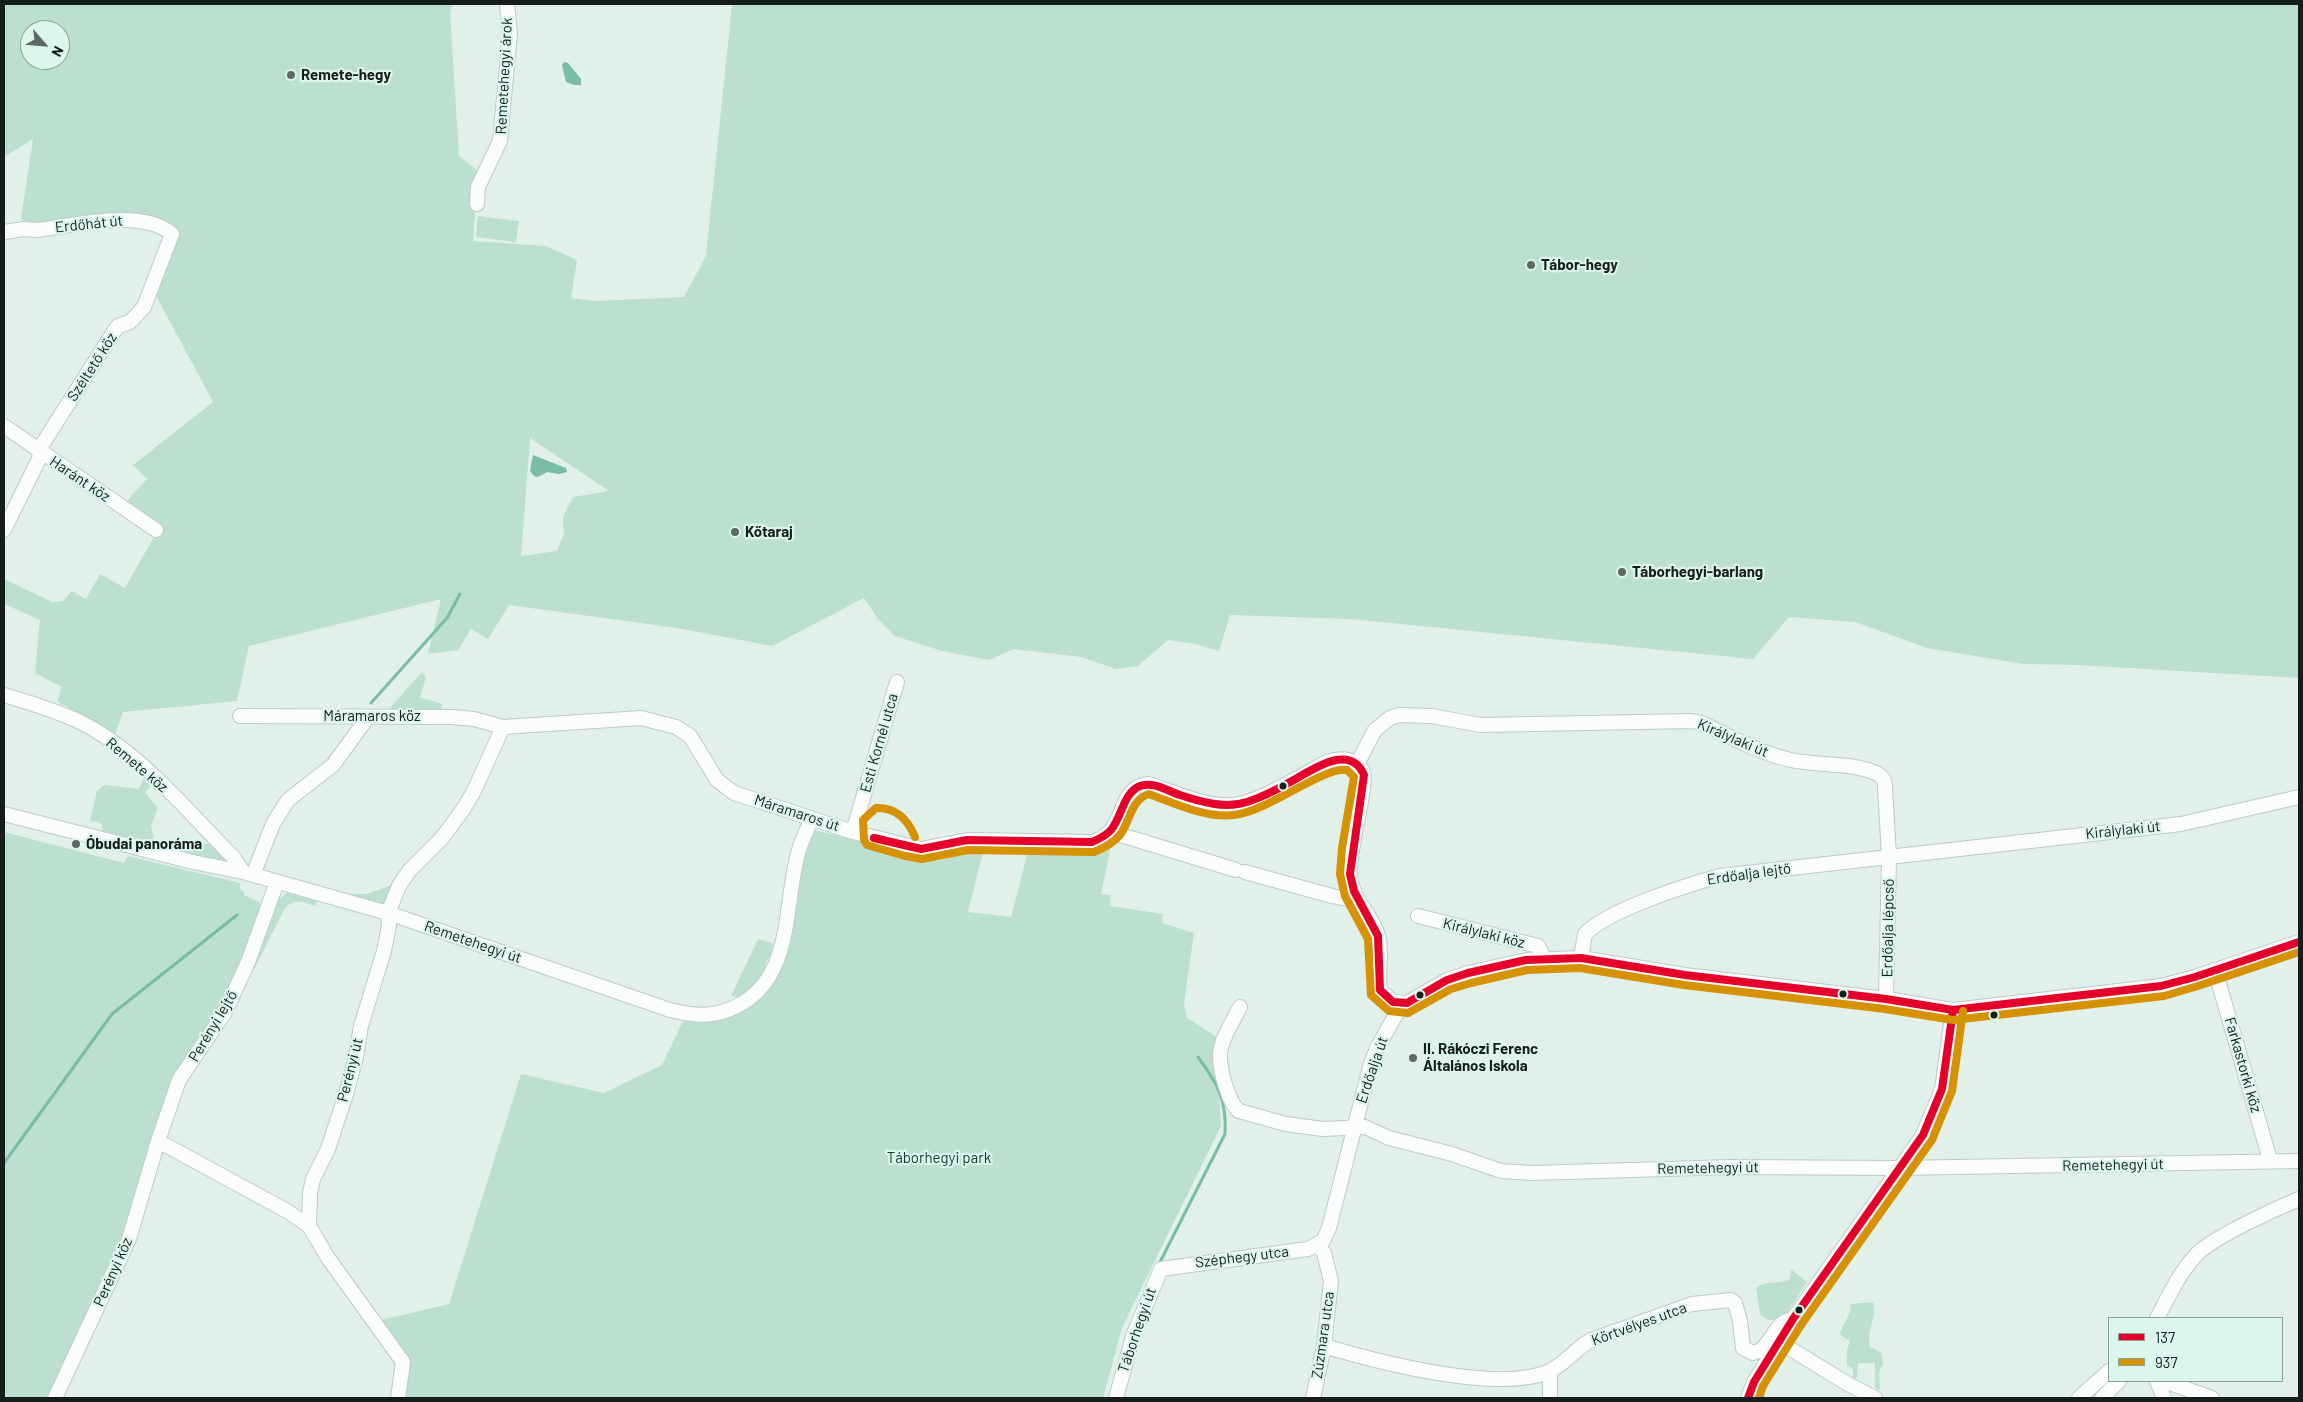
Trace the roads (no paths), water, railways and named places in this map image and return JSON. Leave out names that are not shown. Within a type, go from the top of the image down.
[{"type":"street","name":"Remetehegyi árok","points":[[477,204],[478,187],[500,141],[510,32],[507,4]]},
{"type":"street","name":"Erdőhát út","points":[[4,232],[24,228],[38,230],[133,220],[166,228],[172,234]]},
{"type":"street","name":"Széltető köz","points":[[4,530],[40,452],[115,330],[118,326],[130,322],[144,307],[172,234]]},
{"type":"street","name":"Haránt köz","points":[[4,426],[156,530]]},
{"type":"street","name":"Esti Kornél utca","points":[[853,832],[897,682]]},
{"type":"street","name":"Remete köz","points":[[4,695],[76,720],[115,744],[154,776],[248,874]]},
{"type":"street","name":"Királylaki út","points":[[1357,764],[1375,730],[1390,718],[1399,715],[1431,716],[1481,724],[1692,721],[1702,723],[1769,754],[1791,760],[1855,768],[1878,774],[1885,781],[1890,857],[2185,823],[2299,797]]},
{"type":"street","name":"Máramaros köz","points":[[240,716],[451,717],[474,719],[503,728]]},
{"type":"street","points":[[248,874],[273,824],[288,800],[333,765],[368,717]]},
{"type":"street","name":"Máramaros út","points":[[503,728],[640,718],[676,727],[690,736],[717,780],[734,793],[853,832],[921,849],[966,840],[1092,842],[1102,839],[1111,832]]},
{"type":"street","points":[[388,913],[399,886],[409,871],[442,838],[462,811],[473,793],[503,728]]},
{"type":"street","points":[[1358,901],[1332,896],[1240,871],[1111,832],[1128,794],[1142,785],[1149,784],[1208,802],[1232,805],[1254,799],[1327,762],[1348,759],[1357,764],[1362,768],[1364,775],[1351,868],[1352,886],[1358,901],[1373,924],[1378,936],[1380,954],[1378,980],[1380,990],[1393,1002],[1399,1003],[1416,999],[1447,980],[1468,973],[1526,960],[1581,958],[1685,975],[1886,999],[1953,1010],[2150,988],[2215,970],[2299,942]]},
{"type":"street","name":"Remetehegyi út","points":[[4,814],[248,874],[388,913],[670,1010],[702,1016],[725,1012],[754,995],[773,971],[782,946],[799,851],[812,818]]},
{"type":"street","points":[[1889,837],[1898,850],[1914,854]]},
{"type":"street","name":"Erdőalja lejtő","points":[[1581,958],[1585,934],[1603,919],[1689,885],[1720,876],[1746,872],[1890,857]]},
{"type":"street","name":"Erdőalja lépcső","points":[[1886,999],[1890,857]]},
{"type":"street","name":"Perényi lejtő","points":[[158,1141],[179,1080],[225,1012],[248,962],[277,882]]},
{"type":"street","name":"Perényi út","points":[[388,913],[389,926],[384,951],[361,1026],[348,1085],[328,1149],[313,1180],[309,1210],[310,1226],[328,1258],[403,1362],[398,1398]]},
{"type":"street","name":"Királylaki köz","points":[[1418,916],[1538,946],[1544,958]]},
{"type":"street","name":"Farkastorki köz","points":[[2215,970],[2270,1160]]},
{"type":"street","name":"Erdőalja út","points":[[1318,1245],[1323,1241],[1329,1228],[1353,1127],[1376,1048],[1398,1010],[1399,1003]]},
{"type":"street","name":"Remetehegyi út","points":[[1240,1007],[1221,1047],[1222,1068],[1233,1106],[1239,1111],[1286,1124],[1323,1129],[1365,1128],[1390,1138],[1452,1154],[1501,1171],[1731,1167],[1899,1168],[2208,1164],[2299,1160]]},
{"type":"street","points":[[1748,1398],[1754,1382],[1793,1319],[1923,1135],[1942,1089],[1953,1010]]},
{"type":"street","name":"Perényi út","points":[[158,1141],[310,1226]]},
{"type":"street","name":"Perényi köz","points":[[55,1398],[129,1239],[158,1141]]},
{"type":"street","points":[[2158,1317],[2186,1269],[2199,1253],[2225,1236],[2299,1199]]},
{"type":"street","name":"Széphegy utca","points":[[1166,1266],[1308,1249],[1318,1245]]},
{"type":"street","name":"Zúzmara utca","points":[[1313,1398],[1324,1346],[1331,1280],[1324,1253],[1318,1245]]},
{"type":"street","name":"Táborhegyi út","points":[[1116,1398],[1132,1336],[1157,1274],[1166,1266]]},
{"type":"street","name":"Körtvélyes utca","points":[[1324,1346],[1459,1376],[1516,1378],[1550,1371],[1580,1346],[1591,1340],[1692,1304],[1731,1300],[1735,1303],[1740,1321],[1743,1348],[1753,1353],[1762,1349],[1781,1323],[1793,1319]]},
{"type":"street","points":[[1778,1342],[1875,1398]]},
{"type":"street","points":[[1550,1371],[1550,1398]]},
{"type":"street","points":[[2079,1398],[2108,1372]]},
{"type":"street","points":[[2102,1398],[2118,1382]]},
{"type":"street","points":[[2157,1382],[2164,1398]]},
{"type":"street","points":[[2167,1382],[2212,1398]]},
{"type":"waterway","points":[[371,703],[447,618],[460,594]]},
{"type":"waterway","points":[[4,1163],[112,1014],[237,915]]},
{"type":"waterway","points":[[1158,1266],[1225,1134],[1223,1102],[1220,1093],[1198,1057]]},
{"type":"place","name":"Remete-hegy","points":[[291,75]]},
{"type":"place","name":"Tábor-hegy","points":[[1531,265]]},
{"type":"place","name":"Kőtaraj","points":[[735,532]]},
{"type":"place","name":"Táborhegyi-barlang","points":[[1622,572]]},
{"type":"place","name":"Óbudai panoráma","points":[[76,844]]},
{"type":"place","name":"II. Rákóczi Ferenc Általános Iskola","points":[[1413,1058]]},
{"type":"park label","name":"Táborhegyi park","points":[[939,1158]]}]
